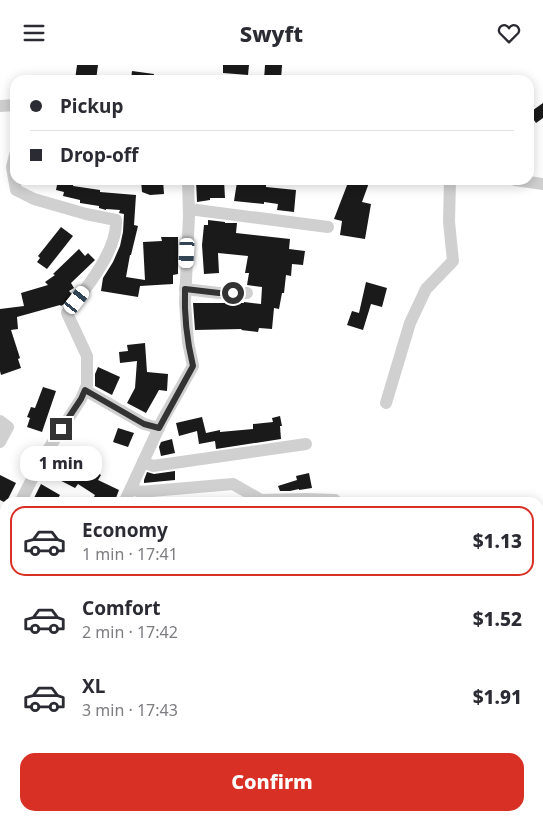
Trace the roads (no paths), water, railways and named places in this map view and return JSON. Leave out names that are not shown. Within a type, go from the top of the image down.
[{"type":"street","points":[[15,185],[16,190],[34,199],[86,214],[116,220],[117,229],[108,254],[87,287],[67,313],[86,356],[87,385],[81,399],[42,459],[23,497]]},
{"type":"street","points":[[127,497],[159,428],[193,366],[188,342],[185,302],[188,185]]},
{"type":"street","points":[[386,403],[410,323],[426,289],[453,261],[449,222],[450,185]]},
{"type":"street","points":[[189,209],[328,227]]},
{"type":"street","points":[[185,289],[219,293],[247,293]]},
{"type":"street","points":[[85,390],[144,424],[159,428]]},
{"type":"street","points":[[0,421],[8,427],[0,442]]},
{"type":"street","points":[[143,462],[153,466],[306,443]]},
{"type":"street","points":[[131,488],[140,492],[233,484],[257,497]]}]
